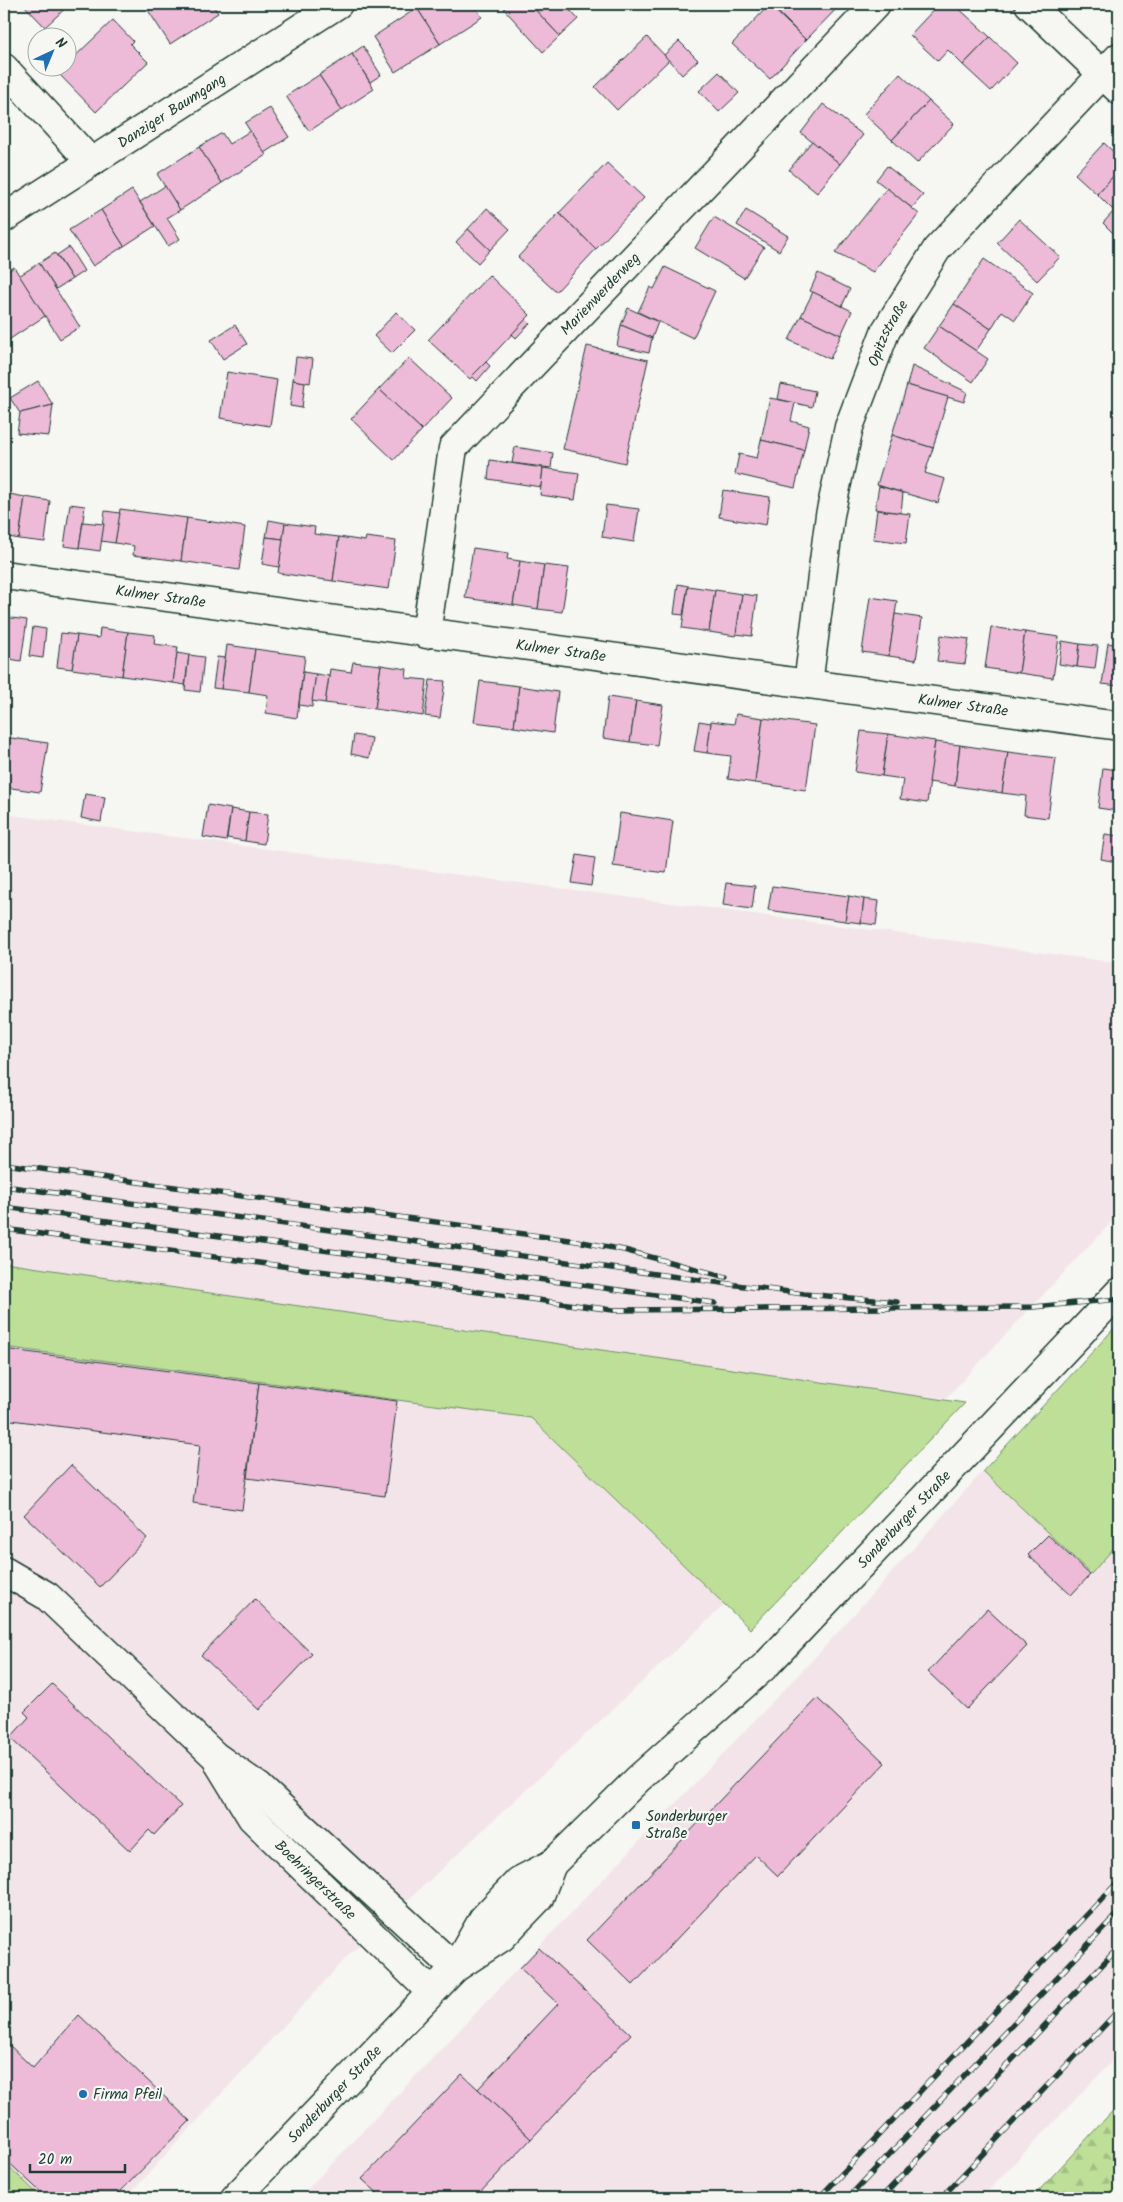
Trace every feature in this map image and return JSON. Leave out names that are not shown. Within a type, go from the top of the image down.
[{"type":"street","name":"Danziger Baumgang","points":[[4,218],[338,4]]},
{"type":"street","name":"Marienwerderweg","points":[[426,634],[453,448],[876,4]]},
{"type":"street","points":[[1029,4],[1114,74]]},
{"type":"street","points":[[4,68],[91,162]]},
{"type":"street","name":"Opitzstraße","points":[[808,684],[830,515],[849,427],[885,332],[937,249],[1114,74]]},
{"type":"street","name":"Kulmer Straße","points":[[4,575],[426,634],[1119,726]]},
{"type":"street","name":"Sonderburger Straße","points":[[235,2198],[454,1968],[483,1919],[519,1881],[552,1864],[638,1779],[766,1665],[1119,1292]]},
{"type":"street","name":"Boehringerstraße","points":[[4,1571],[47,1596],[215,1756],[259,1787],[454,1968]]},
{"type":"street","name":"Boehringerstraße","points":[[215,1756],[252,1818],[431,1992]]},
{"type":"shaded area","points":[[4,814],[1119,963],[1119,1214],[945,1399],[347,1957],[126,2198],[42,2198],[4,2162]]},
{"type":"shaded area","points":[[983,1471],[1091,1574],[1119,1542],[1119,2054],[981,2198],[299,2198],[820,1652]]},
{"type":"green space","points":[[4,1263],[965,1403],[750,1629],[531,1418],[4,1347]]},
{"type":"green space","points":[[1119,1323],[1119,1542],[1091,1574],[983,1471]]},
{"type":"green space","points":[[1119,2104],[1119,2198],[1032,2198]]},
{"type":"green space","points":[[4,2162],[42,2198],[4,2198]]},
{"type":"building","points":[[23,4],[70,4],[45,27]]},
{"type":"building","points":[[144,4],[212,4],[218,13],[170,44]]},
{"type":"building","points":[[424,4],[473,4],[482,17],[440,44],[417,8]]},
{"type":"building","points":[[509,4],[530,4],[560,36],[543,52],[504,9]]},
{"type":"building","points":[[530,4],[564,4],[578,19],[560,36]]},
{"type":"building","points":[[564,4],[579,4],[571,11]]},
{"type":"building","points":[[770,4],[841,4],[806,40]]},
{"type":"building","points":[[939,4],[954,4],[990,37],[963,65],[948,50],[938,61],[910,35]]},
{"type":"building","points":[[769,5],[806,40],[770,79],[732,44]]},
{"type":"building","points":[[417,8],[440,44],[395,72],[373,37]]},
{"type":"building","points":[[113,20],[133,41],[130,44],[148,62],[96,112],[63,78],[78,78],[78,53]]},
{"type":"building","points":[[647,37],[669,60],[617,110],[595,87]]},
{"type":"building","points":[[990,37],[1017,63],[991,91],[963,65]]},
{"type":"building","points":[[679,41],[698,60],[682,75],[664,55]]},
{"type":"building","points":[[363,46],[381,75],[370,82],[352,54]]},
{"type":"building","points":[[352,54],[374,89],[342,110],[319,75]]},
{"type":"building","points":[[719,72],[739,93],[719,112],[699,91]]},
{"type":"building","points":[[900,74],[929,101],[892,140],[864,114]]},
{"type":"building","points":[[319,75],[342,110],[309,131],[286,96]]},
{"type":"building","points":[[929,101],[954,124],[917,163],[892,140]]},
{"type":"building","points":[[823,104],[863,135],[840,164],[801,133]]},
{"type":"building","points":[[270,108],[289,137],[264,153],[245,123]]},
{"type":"building","points":[[250,131],[266,155],[222,183],[199,147],[222,133],[229,144]]},
{"type":"building","points":[[812,141],[840,164],[817,193],[789,170]]},
{"type":"building","points":[[1104,143],[1119,157],[1119,170],[1097,194],[1075,174]]},
{"type":"building","points":[[199,147],[222,183],[180,210],[157,174]]},
{"type":"building","points":[[607,163],[644,198],[596,249],[559,213]]},
{"type":"building","points":[[887,166],[923,195],[912,208],[876,180]]},
{"type":"building","points":[[1119,170],[1119,239],[1103,223],[1114,211],[1097,194]]},
{"type":"building","points":[[165,186],[180,210],[167,218],[180,239],[168,246],[140,202]]},
{"type":"building","points":[[887,188],[919,214],[873,272],[835,253]]},
{"type":"building","points":[[132,190],[155,226],[124,246],[101,210]]},
{"type":"building","points":[[487,208],[510,229],[490,250],[468,229]]},
{"type":"building","points":[[101,210],[124,246],[93,266],[69,230]]},
{"type":"building","points":[[746,210],[788,236],[779,251],[737,225]]},
{"type":"building","points":[[559,213],[596,249],[556,292],[518,257]]},
{"type":"building","points":[[714,217],[764,247],[744,278],[695,248]]},
{"type":"building","points":[[1019,219],[1060,257],[1037,281],[997,243]]},
{"type":"building","points":[[468,229],[490,250],[478,263],[456,242]]},
{"type":"building","points":[[69,247],[84,271],[72,279],[57,255]]},
{"type":"building","points":[[55,253],[72,279],[56,289],[39,263]]},
{"type":"building","points":[[984,259],[1033,293],[1015,320],[1002,311],[991,329],[954,304]]},
{"type":"building","points":[[39,263],[80,327],[60,339],[19,276]]},
{"type":"building","points":[[14,267],[45,316],[4,343],[4,274]]},
{"type":"building","points":[[665,267],[715,291],[693,338],[638,312],[650,287],[654,289]]},
{"type":"building","points":[[818,273],[850,289],[842,306],[810,291]]},
{"type":"building","points":[[489,275],[530,315],[470,379],[428,340]]},
{"type":"building","points":[[813,292],[852,311],[841,335],[801,316]]},
{"type":"building","points":[[954,304],[991,329],[976,351],[939,326]]},
{"type":"building","points":[[628,308],[658,322],[652,338],[621,325]]},
{"type":"building","points":[[396,312],[415,330],[392,353],[374,336]]},
{"type":"building","points":[[801,316],[841,335],[830,359],[789,340]]},
{"type":"building","points":[[526,319],[530,323],[516,338],[512,334]]},
{"type":"building","points":[[235,325],[247,344],[223,359],[211,340]]},
{"type":"building","points":[[621,325],[652,338],[649,353],[617,346]]},
{"type":"building","points":[[939,326],[988,359],[973,382],[924,348]]},
{"type":"building","points":[[587,346],[648,360],[625,463],[563,449]]},
{"type":"building","points":[[296,357],[313,359],[310,383],[293,380]]},
{"type":"building","points":[[409,358],[452,398],[422,430],[379,389]]},
{"type":"building","points":[[486,362],[490,366],[477,381],[472,376]]},
{"type":"building","points":[[912,366],[967,392],[964,402],[907,385]]},
{"type":"building","points":[[227,372],[277,380],[270,426],[220,418]]},
{"type":"building","points":[[293,380],[305,382],[302,408],[290,406]]},
{"type":"building","points":[[38,381],[53,405],[20,413],[10,398]]},
{"type":"building","points":[[781,384],[815,391],[812,407],[778,399]]},
{"type":"building","points":[[907,385],[948,397],[933,448],[892,435]]},
{"type":"building","points":[[379,389],[422,430],[394,460],[351,419]]},
{"type":"building","points":[[770,398],[795,403],[791,421],[809,426],[804,450],[761,440]]},
{"type":"building","points":[[53,405],[49,436],[17,433],[20,413]]},
{"type":"building","points":[[892,435],[933,448],[925,473],[945,479],[938,503],[877,485]]},
{"type":"building","points":[[761,440],[804,450],[795,488],[735,474],[739,454],[757,458]]},
{"type":"building","points":[[515,447],[553,453],[551,468],[512,463]]},
{"type":"building","points":[[490,460],[543,468],[541,487],[488,479]]},
{"type":"building","points":[[543,468],[579,473],[575,500],[540,495]]},
{"type":"building","points":[[879,486],[903,493],[901,513],[875,509]]},
{"type":"building","points":[[723,490],[770,497],[766,525],[719,517]]},
{"type":"building","points":[[4,493],[25,497],[19,539],[4,536]]},
{"type":"building","points":[[25,497],[50,501],[45,542],[19,539]]},
{"type":"building","points":[[70,504],[85,506],[79,548],[64,546]]},
{"type":"building","points":[[606,505],[639,509],[634,542],[602,537]]},
{"type":"building","points":[[120,509],[187,518],[181,561],[133,555],[134,546],[115,543]]},
{"type":"building","points":[[877,510],[910,514],[906,543],[873,539]]},
{"type":"building","points":[[105,511],[120,513],[115,543],[101,541]]},
{"type":"building","points":[[187,518],[245,527],[239,570],[181,561]]},
{"type":"building","points":[[269,520],[285,523],[283,539],[266,537]]},
{"type":"building","points":[[83,522],[104,524],[100,551],[79,548]]},
{"type":"building","points":[[285,523],[315,527],[314,534],[339,537],[333,581],[278,573]]},
{"type":"building","points":[[266,537],[283,539],[279,567],[262,564]]},
{"type":"building","points":[[339,537],[365,541],[366,537],[396,541],[389,589],[333,581]]},
{"type":"building","points":[[473,548],[508,553],[507,559],[520,561],[513,605],[465,598]]},
{"type":"building","points":[[520,561],[544,565],[538,609],[513,605]]},
{"type":"building","points":[[544,565],[569,568],[562,612],[538,609]]},
{"type":"building","points":[[678,584],[688,586],[683,615],[674,614]]},
{"type":"building","points":[[688,586],[715,590],[709,632],[682,628]]},
{"type":"building","points":[[715,590],[742,594],[736,636],[709,632]]},
{"type":"building","points":[[742,594],[757,596],[752,636],[736,634]]},
{"type":"building","points":[[870,597],[897,601],[889,656],[862,652]]},
{"type":"building","points":[[895,614],[922,618],[916,660],[889,656]]},
{"type":"building","points":[[4,617],[27,620],[21,661],[4,658]]},
{"type":"building","points":[[33,627],[46,629],[43,658],[29,656]]},
{"type":"building","points":[[991,627],[1025,632],[1019,673],[985,668]]},
{"type":"building","points":[[100,628],[128,632],[122,676],[72,669],[77,635],[99,638]]},
{"type":"building","points":[[128,632],[155,635],[154,644],[178,647],[173,683],[122,676]]},
{"type":"building","points":[[1025,632],[1059,637],[1053,678],[1019,673]]},
{"type":"building","points":[[61,633],[77,635],[72,669],[57,667]]},
{"type":"building","points":[[941,635],[969,639],[965,664],[937,661]]},
{"type":"building","points":[[1062,641],[1080,644],[1077,667],[1059,664]]},
{"type":"building","points":[[1108,643],[1119,645],[1119,686],[1102,684]]},
{"type":"building","points":[[1080,644],[1098,646],[1095,669],[1077,667]]},
{"type":"building","points":[[227,645],[255,649],[249,692],[221,689]]},
{"type":"building","points":[[255,649],[305,656],[297,718],[266,713],[268,695],[249,692]]},
{"type":"building","points":[[177,653],[189,655],[185,685],[173,683]]},
{"type":"building","points":[[189,655],[204,657],[200,692],[185,690]]},
{"type":"building","points":[[217,657],[225,658],[221,689],[213,688]]},
{"type":"building","points":[[353,662],[381,665],[375,709],[325,703],[330,669],[351,672]]},
{"type":"building","points":[[381,665],[407,669],[406,678],[427,680],[423,716],[375,709]]},
{"type":"building","points":[[303,672],[316,674],[312,707],[299,705]]},
{"type":"building","points":[[316,674],[329,676],[325,703],[312,701]]},
{"type":"building","points":[[430,680],[445,681],[440,718],[425,716]]},
{"type":"building","points":[[480,681],[519,686],[514,727],[474,722]]},
{"type":"building","points":[[519,686],[558,692],[553,733],[514,727]]},
{"type":"building","points":[[608,697],[636,701],[630,742],[603,738]]},
{"type":"building","points":[[636,701],[663,705],[657,745],[630,742]]},
{"type":"building","points":[[736,714],[763,718],[755,783],[728,779],[731,756],[707,753],[711,721],[734,724]]},
{"type":"building","points":[[763,718],[815,725],[806,790],[755,783]]},
{"type":"building","points":[[699,721],[711,723],[707,753],[694,751]]},
{"type":"building","points":[[861,731],[888,734],[882,776],[855,772]]},
{"type":"building","points":[[888,734],[935,741],[927,803],[900,799],[903,779],[882,776]]},
{"type":"building","points":[[354,735],[372,738],[369,758],[351,754]]},
{"type":"building","points":[[4,737],[48,743],[40,792],[4,787]]},
{"type":"building","points":[[935,742],[960,745],[955,786],[929,782]]},
{"type":"building","points":[[960,745],[1008,752],[1002,793],[955,786]]},
{"type":"building","points":[[1008,752],[1056,758],[1048,818],[1024,815],[1026,796],[1002,793]]},
{"type":"building","points":[[1103,768],[1119,770],[1119,811],[1098,808]]},
{"type":"building","points":[[85,794],[105,797],[101,822],[81,818]]},
{"type":"building","points":[[208,805],[231,809],[226,841],[203,837]]},
{"type":"building","points":[[231,809],[249,812],[245,841],[227,838]]},
{"type":"building","points":[[249,812],[268,814],[264,844],[245,841]]},
{"type":"building","points":[[620,813],[673,821],[666,873],[613,866]]},
{"type":"building","points":[[1105,834],[1119,836],[1117,862],[1101,859]]},
{"type":"building","points":[[1119,847],[1119,886],[1114,885]]},
{"type":"building","points":[[577,855],[595,858],[591,886],[572,883]]},
{"type":"building","points":[[726,883],[755,886],[752,909],[723,905]]},
{"type":"building","points":[[772,886],[849,896],[845,921],[768,910]]},
{"type":"building","points":[[849,896],[864,899],[861,923],[845,921]]},
{"type":"building","points":[[864,899],[879,901],[876,925],[861,923]]},
{"type":"building","points":[[4,1349],[259,1383],[242,1510],[193,1503],[200,1445],[4,1419]]},
{"type":"building","points":[[259,1383],[397,1401],[385,1496],[247,1478]]},
{"type":"building","points":[[71,1465],[147,1538],[100,1587],[24,1515]]},
{"type":"building","points":[[1048,1535],[1090,1575],[1071,1595],[1028,1555]]},
{"type":"building","points":[[255,1599],[312,1654],[259,1710],[201,1655]]},
{"type":"building","points":[[987,1609],[1027,1646],[967,1709],[928,1672]]},
{"type":"building","points":[[52,1684],[181,1806],[154,1835],[149,1830],[130,1851],[10,1738],[29,1717],[24,1712]]},
{"type":"building","points":[[817,1698],[885,1763],[778,1876],[756,1855],[633,1985],[587,1940]]},
{"type":"building","points":[[539,1948],[631,2034],[531,2139],[478,2089],[558,2004],[520,1968]]},
{"type":"building","name":"Firma Pfeil","points":[[79,2015],[190,2121],[114,2198],[47,2198],[4,2158],[4,2040],[33,2068]]},
{"type":"building","points":[[462,2074],[531,2139],[475,2198],[383,2198],[362,2179]]},
{"type":"railway","points":[[4,1164],[577,1241],[624,1250],[726,1277]]},
{"type":"railway","points":[[4,1186],[804,1294],[897,1302]]},
{"type":"railway","points":[[4,1207],[715,1303]]},
{"type":"railway","points":[[4,1229],[613,1310],[1033,1307],[1119,1299]]},
{"type":"railway","points":[[819,2198],[1119,1881]]},
{"type":"railway","points":[[848,2198],[1119,1912]]},
{"type":"railway","points":[[881,2198],[1119,1947]]},
{"type":"railway","points":[[941,2198],[1119,2010]]},
{"type":"place","name":"Sonderburger Straße","points":[[636,1825]]},
{"type":"place","name":"Firma Pfeil","points":[[83,2094]]}]
